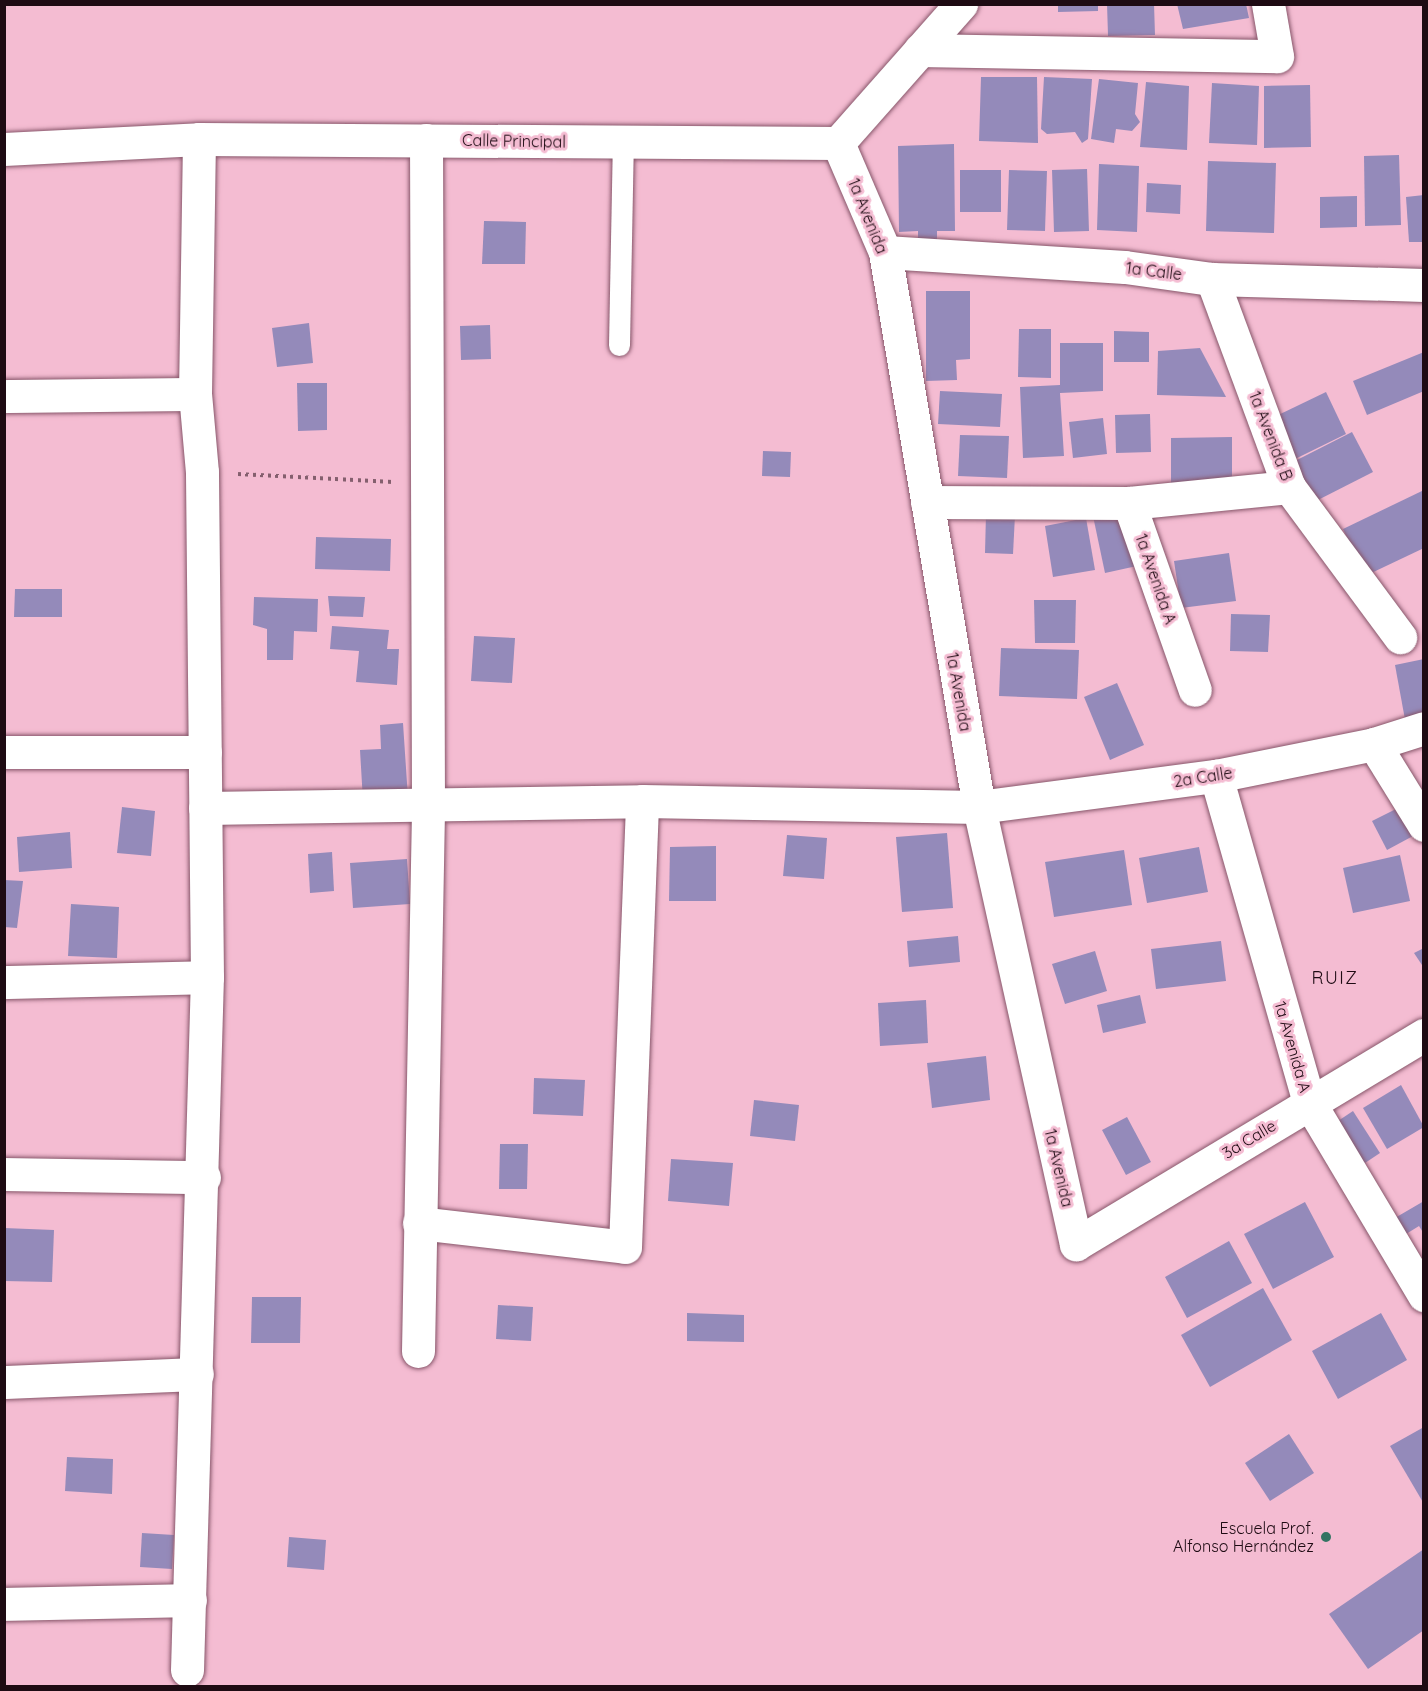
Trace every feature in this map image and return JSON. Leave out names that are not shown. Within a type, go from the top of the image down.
[{"type":"street","points":[[838,143],[961,4]]},
{"type":"street","points":[[920,50],[1277,56],[1268,4]]},
{"type":"street","points":[[187,1670],[204,1177],[207,977],[202,472],[195,394],[199,139]]},
{"type":"street","name":"Calle Principal","points":[[4,149],[199,139],[838,143]]},
{"type":"street","points":[[418,1351],[428,808],[426,140]]},
{"type":"street","name":"1a Avenida","points":[[838,143],[885,252],[979,807],[1076,1244]]},
{"type":"street","name":"1a Calle","points":[[885,252],[1125,267],[1212,279],[1419,287]]},
{"type":"street","name":"1a Avenida B","points":[[1212,279],[1289,487],[1400,637]]},
{"type":"street","points":[[4,396],[195,394]]},
{"type":"street","points":[[927,502],[1129,503],[1289,487]]},
{"type":"street","name":"1a Avenida A","points":[[1129,503],[1195,690]]},
{"type":"street","name":"2a Calle","points":[[205,808],[428,808],[642,801],[979,807],[1216,776],[1374,744],[1424,728]]},
{"type":"street","points":[[1374,744],[1424,825]]},
{"type":"street","points":[[4,752],[205,752]]},
{"type":"street","name":"1a Avenida A","points":[[1216,776],[1309,1102],[1423,1293]]},
{"type":"street","points":[[419,1223],[625,1247],[642,801]]},
{"type":"street","points":[[4,982],[207,977]]},
{"type":"street","name":"3a Calle","points":[[1076,1244],[1424,1035]]},
{"type":"street","points":[[4,1174],[204,1177]]},
{"type":"street","points":[[4,1382],[197,1374]]},
{"type":"street","points":[[4,1604],[190,1600]]},
{"type":"lane","points":[[620,345],[623,142]]},
{"type":"path","points":[[202,472],[427,484]]},
{"type":"building","points":[[1107,4],[1154,4],[1155,35],[1108,36]]},
{"type":"building","points":[[1177,4],[1246,4],[1249,18],[1183,29]]},
{"type":"building","points":[[1058,5],[1098,5],[1098,11],[1058,12]]},
{"type":"building","points":[[981,77],[1037,77],[1038,143],[979,141]]},
{"type":"building","points":[[1044,77],[1092,79],[1088,139],[1082,143],[1075,132],[1047,134],[1041,129]]},
{"type":"building","points":[[1099,79],[1138,83],[1135,114],[1140,122],[1132,131],[1116,129],[1114,143],[1091,139]]},
{"type":"building","points":[[1146,82],[1189,86],[1187,150],[1140,147]]},
{"type":"building","points":[[1212,83],[1259,86],[1257,145],[1209,143]]},
{"type":"building","points":[[1310,85],[1311,147],[1264,148],[1264,86]]},
{"type":"building","points":[[954,144],[955,231],[937,231],[937,241],[918,241],[918,231],[899,232],[898,146]]},
{"type":"building","points":[[1399,155],[1401,225],[1365,226],[1364,156]]},
{"type":"building","points":[[1208,161],[1276,163],[1274,233],[1206,231]]},
{"type":"building","points":[[1099,164],[1139,166],[1137,232],[1097,230]]},
{"type":"building","points":[[1087,169],[1089,231],[1054,232],[1052,170]]},
{"type":"building","points":[[960,170],[1001,170],[1001,212],[960,212]]},
{"type":"building","points":[[1009,170],[1047,171],[1045,231],[1007,230]]},
{"type":"building","points":[[1147,183],[1181,185],[1180,214],[1146,212]]},
{"type":"building","points":[[1424,195],[1424,242],[1409,242],[1406,197]]},
{"type":"building","points":[[1357,196],[1357,227],[1320,228],[1320,197]]},
{"type":"building","points":[[484,221],[526,222],[525,264],[482,264]]},
{"type":"building","points":[[926,291],[970,291],[970,359],[956,360],[957,380],[926,381]]},
{"type":"building","points":[[309,323],[313,363],[277,367],[272,328]]},
{"type":"building","points":[[490,325],[491,359],[461,360],[460,326]]},
{"type":"building","points":[[1019,329],[1051,329],[1051,378],[1018,377]]},
{"type":"building","points":[[1114,331],[1149,332],[1149,362],[1114,362]]},
{"type":"building","points":[[1060,343],[1103,343],[1103,391],[1060,393],[1064,456],[1023,458],[1020,387],[1060,385]]},
{"type":"building","points":[[1200,348],[1226,397],[1157,395],[1158,351]]},
{"type":"building","points":[[1424,352],[1424,391],[1367,415],[1353,381]]},
{"type":"building","points":[[297,383],[327,383],[327,430],[298,431]]},
{"type":"building","points":[[940,391],[1002,394],[1000,427],[938,424]]},
{"type":"building","points":[[1326,392],[1346,434],[1293,460],[1272,418]]},
{"type":"building","points":[[1150,414],[1151,452],[1116,453],[1115,415]]},
{"type":"building","points":[[1103,418],[1107,454],[1073,458],[1069,422]]},
{"type":"building","points":[[1352,432],[1373,472],[1314,502],[1293,462]]},
{"type":"building","points":[[960,435],[1009,436],[1007,478],[958,476]]},
{"type":"building","points":[[1232,437],[1232,486],[1171,486],[1171,438]]},
{"type":"building","points":[[763,451],[791,452],[790,477],[762,476]]},
{"type":"building","points":[[1424,490],[1424,548],[1365,576],[1343,529]]},
{"type":"building","points":[[1133,508],[1146,564],[1105,573],[1093,516]]},
{"type":"building","points":[[986,514],[1015,515],[1013,554],[985,553]]},
{"type":"building","points":[[1086,518],[1095,570],[1053,577],[1045,526]]},
{"type":"building","points":[[316,537],[391,539],[390,571],[315,569]]},
{"type":"building","points":[[1229,553],[1236,601],[1181,608],[1174,561]]},
{"type":"building","points":[[15,589],[62,589],[62,617],[14,617]]},
{"type":"building","points":[[328,596],[365,597],[363,617],[330,616]]},
{"type":"building","points":[[254,597],[318,599],[317,632],[294,631],[293,660],[267,660],[267,629],[253,625]]},
{"type":"building","points":[[1034,600],[1076,600],[1075,643],[1035,643]]},
{"type":"building","points":[[1231,614],[1270,615],[1268,652],[1230,651]]},
{"type":"building","points":[[332,626],[389,630],[387,649],[399,649],[397,685],[356,682],[359,651],[330,649]]},
{"type":"building","points":[[474,636],[515,638],[512,683],[471,681]]},
{"type":"building","points":[[1001,648],[1079,650],[1077,699],[999,696]]},
{"type":"building","points":[[1424,659],[1424,722],[1406,725],[1395,665]]},
{"type":"building","points":[[1117,683],[1144,745],[1110,760],[1084,697]]},
{"type":"building","points":[[403,723],[408,798],[363,801],[360,750],[381,749],[380,725]]},
{"type":"building","points":[[122,807],[155,811],[151,856],[117,853]]},
{"type":"building","points":[[1398,808],[1413,836],[1387,850],[1372,821]]},
{"type":"building","points":[[70,832],[72,868],[19,872],[17,837]]},
{"type":"building","points":[[947,833],[953,908],[902,912],[896,837]]},
{"type":"building","points":[[787,835],[827,838],[824,879],[783,876]]},
{"type":"building","points":[[716,846],[716,901],[669,901],[670,847]]},
{"type":"building","points":[[1199,847],[1208,892],[1147,903],[1139,858]]},
{"type":"building","points":[[1124,850],[1132,905],[1054,917],[1045,862]]},
{"type":"building","points":[[332,852],[334,891],[310,893],[308,854]]},
{"type":"building","points":[[1400,855],[1410,901],[1353,913],[1343,868]]},
{"type":"building","points":[[407,859],[410,904],[353,908],[350,863]]},
{"type":"building","points":[[4,880],[23,881],[17,928],[4,927]]},
{"type":"building","points":[[71,904],[119,907],[117,958],[68,956]]},
{"type":"building","points":[[958,936],[960,962],[909,967],[907,941]]},
{"type":"building","points":[[1221,941],[1226,981],[1156,989],[1151,949]]},
{"type":"building","points":[[1424,948],[1424,968],[1414,953]]},
{"type":"building","points":[[1095,951],[1107,991],[1065,1004],[1052,964]]},
{"type":"building","points":[[1140,995],[1146,1023],[1103,1033],[1097,1005]]},
{"type":"building","points":[[926,1000],[928,1043],[880,1046],[878,1003]]},
{"type":"building","points":[[986,1056],[990,1100],[932,1108],[927,1063]]},
{"type":"building","points":[[534,1078],[585,1080],[583,1116],[533,1114]]},
{"type":"building","points":[[1401,1085],[1424,1127],[1387,1149],[1363,1108]]},
{"type":"building","points":[[754,1100],[799,1105],[795,1141],[750,1136]]},
{"type":"building","points":[[1353,1111],[1380,1153],[1359,1167],[1332,1125]]},
{"type":"building","points":[[1127,1117],[1151,1162],[1126,1175],[1102,1130]]},
{"type":"building","points":[[500,1144],[528,1144],[527,1189],[499,1189]]},
{"type":"building","points":[[671,1159],[733,1163],[729,1206],[668,1201]]},
{"type":"building","points":[[1424,1201],[1424,1234],[1419,1226],[1398,1239],[1388,1222]]},
{"type":"building","points":[[1305,1202],[1334,1257],[1273,1289],[1244,1234]]},
{"type":"building","points":[[4,1228],[54,1230],[52,1282],[4,1281]]},
{"type":"building","points":[[1229,1241],[1252,1283],[1187,1318],[1165,1277]]},
{"type":"building","points":[[1263,1288],[1292,1340],[1210,1387],[1181,1335]]},
{"type":"building","points":[[252,1297],[301,1297],[300,1343],[251,1343]]},
{"type":"building","points":[[498,1305],[533,1307],[531,1341],[496,1339]]},
{"type":"building","points":[[687,1313],[744,1315],[744,1342],[687,1341]]},
{"type":"building","points":[[1381,1313],[1407,1360],[1338,1399],[1312,1351]]},
{"type":"building","points":[[1424,1427],[1424,1504],[1390,1446]]},
{"type":"building","points":[[1289,1434],[1314,1473],[1270,1501],[1245,1463]]},
{"type":"building","points":[[67,1457],[113,1459],[112,1494],[65,1491]]},
{"type":"building","points":[[142,1533],[174,1535],[172,1569],[140,1567]]},
{"type":"building","points":[[289,1537],[326,1540],[324,1570],[287,1567]]},
{"type":"building","points":[[1424,1549],[1424,1630],[1368,1669],[1329,1614]]},
{"type":"place","name":"Escuela Prof. Alfonso Hernández","points":[[1326,1537]]},
{"type":"district","name":"RUIZ","points":[[1335,978]]}]
